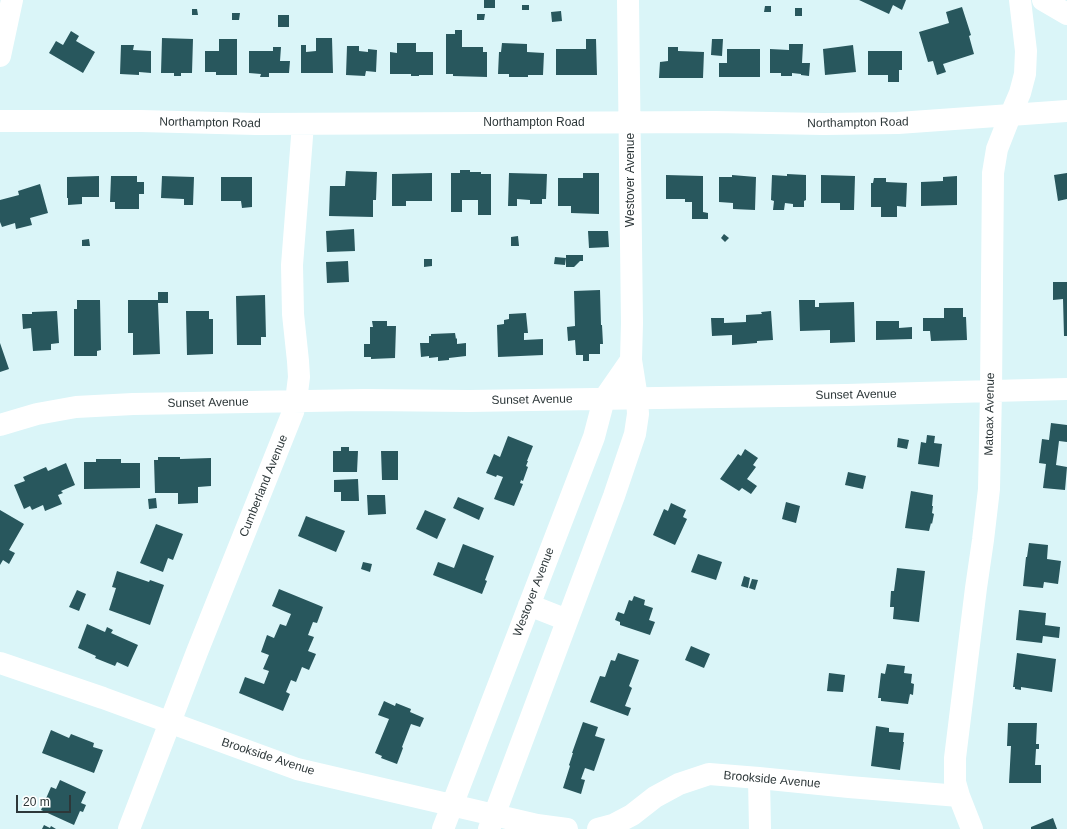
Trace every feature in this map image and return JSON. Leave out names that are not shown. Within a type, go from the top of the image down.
[{"type":"street","points":[[0,56],[12,0]]},
{"type":"street","name":"Westover Avenue","points":[[491,822],[568,620],[614,496],[635,434],[638,414],[631,360],[632,323],[628,0]]},
{"type":"street","name":"Matoax Avenue","points":[[972,829],[958,796],[955,782],[955,758],[988,496],[991,391],[992,173],[998,149],[1020,93],[1025,74],[1026,51],[1020,0]]},
{"type":"street","points":[[1043,0],[1067,14]]},
{"type":"street","name":"Northampton Road","points":[[0,121],[141,121],[249,124],[715,122],[824,124],[898,123],[1067,111]]},
{"type":"street","name":"Cumberland Avenue","points":[[129,829],[197,652],[293,412],[296,401],[299,377],[293,314],[292,265],[303,124]]},
{"type":"street","name":"Westover Avenue","points":[[443,829],[594,437],[604,399],[631,360]]},
{"type":"street","name":"Sunset Avenue","points":[[0,425],[37,414],[76,407],[133,404],[366,400],[469,401],[846,396],[1067,389]]},
{"type":"street","points":[[529,606],[568,620]]},
{"type":"street","name":"Brookside Avenue","points":[[0,663],[103,698],[297,769],[452,805],[491,822],[538,825],[567,829]]},
{"type":"street","name":"Brookside Avenue","points":[[598,829],[613,825],[632,816],[655,797],[679,784],[709,774],[958,796]]},
{"type":"street","points":[[759,778],[760,829]]},
{"type":"building","points":[[484,0],[495,0],[495,8],[484,8]]},
{"type":"building","points":[[859,0],[906,0],[902,10],[893,5],[889,14]]},
{"type":"building","points":[[522,5],[529,5],[529,10],[522,10]]},
{"type":"building","points":[[765,6],[771,6],[771,12],[764,12]]},
{"type":"building","points":[[962,7],[971,35],[969,36],[974,54],[943,64],[946,72],[937,75],[933,61],[928,62],[919,32],[949,23],[946,12]]},
{"type":"building","points":[[795,8],[802,8],[802,16],[795,16]]},
{"type":"building","points":[[192,9],[197,9],[198,15],[192,15]]},
{"type":"building","points":[[561,11],[562,21],[552,22],[551,12]]},
{"type":"building","points":[[232,13],[240,13],[239,20],[232,20]]},
{"type":"building","points":[[477,14],[485,14],[484,20],[477,20]]},
{"type":"building","points":[[278,15],[289,15],[289,27],[278,27]]},
{"type":"building","points":[[455,30],[462,30],[462,47],[483,47],[483,52],[487,52],[487,77],[453,76],[453,74],[446,74],[446,34],[455,34]]},
{"type":"building","points":[[71,31],[79,36],[76,41],[95,52],[83,73],[49,53],[56,41],[63,45]]},
{"type":"building","points":[[162,38],[193,39],[192,73],[181,73],[181,76],[174,76],[174,73],[161,73]]},
{"type":"building","points":[[316,38],[332,38],[333,73],[301,73],[301,45],[306,45],[306,52],[316,51]]},
{"type":"building","points":[[219,39],[237,39],[237,75],[216,75],[216,72],[205,72],[205,51],[219,51]]},
{"type":"building","points":[[586,39],[596,39],[597,75],[556,75],[556,49],[586,49]]},
{"type":"building","points":[[712,39],[723,39],[722,56],[711,55]]},
{"type":"building","points":[[397,43],[416,43],[416,52],[433,52],[433,75],[411,76],[411,74],[390,74],[390,52],[397,53]]},
{"type":"building","points":[[502,43],[527,44],[527,52],[544,53],[543,75],[509,77],[509,74],[498,74],[499,52],[501,52]]},
{"type":"building","points":[[789,44],[803,44],[802,63],[810,63],[809,76],[792,73],[792,76],[781,76],[781,73],[770,73],[770,49],[789,50]]},
{"type":"building","points":[[121,45],[134,45],[133,50],[151,51],[151,73],[139,72],[139,75],[120,74]]},
{"type":"building","points":[[853,45],[856,72],[825,75],[823,49]]},
{"type":"building","points":[[347,46],[359,46],[359,51],[368,52],[368,49],[377,50],[376,72],[366,71],[365,76],[346,75]]},
{"type":"building","points":[[273,47],[281,47],[280,61],[290,61],[289,73],[269,73],[269,77],[260,77],[261,74],[249,73],[249,51],[273,51]]},
{"type":"building","points":[[668,47],[678,47],[678,51],[704,52],[703,78],[659,78],[660,62],[668,61]]},
{"type":"building","points":[[727,49],[760,49],[760,77],[719,77],[719,63],[727,63]]},
{"type":"building","points":[[868,51],[902,51],[902,70],[899,70],[899,82],[888,82],[888,75],[868,75]]},
{"type":"building","points":[[460,170],[481,172],[481,174],[491,174],[491,215],[478,215],[478,200],[462,200],[462,212],[451,212],[451,173],[460,173]]},
{"type":"building","points":[[346,171],[377,172],[376,200],[373,200],[373,217],[329,216],[330,186],[345,186]]},
{"type":"building","points":[[432,173],[432,201],[406,201],[406,206],[392,206],[392,174]]},
{"type":"building","points":[[509,173],[547,174],[546,199],[542,199],[542,204],[530,204],[530,200],[517,199],[517,206],[508,206]]},
{"type":"building","points":[[583,173],[599,173],[599,214],[571,213],[571,206],[558,206],[558,178],[583,178]]},
{"type":"building","points":[[1067,173],[1067,199],[1058,201],[1054,175]]},
{"type":"building","points":[[787,174],[806,175],[806,200],[804,201],[804,207],[793,207],[793,204],[785,203],[784,210],[773,210],[774,201],[771,200],[772,175],[787,176]]},
{"type":"building","points":[[666,175],[703,176],[703,212],[708,213],[708,219],[692,219],[692,202],[685,202],[685,199],[666,199]]},
{"type":"building","points":[[732,175],[756,177],[755,210],[733,209],[733,203],[719,202],[719,177],[732,177]]},
{"type":"building","points":[[821,175],[855,176],[854,210],[840,210],[840,203],[821,203]]},
{"type":"building","points":[[99,176],[99,197],[82,197],[82,204],[68,205],[67,177]]},
{"type":"building","points":[[111,176],[137,176],[137,182],[144,182],[144,194],[139,194],[139,209],[115,209],[115,202],[110,202]]},
{"type":"building","points":[[162,176],[194,177],[193,205],[184,205],[184,199],[161,198]]},
{"type":"building","points":[[957,176],[957,205],[921,206],[921,182],[943,181],[943,177]]},
{"type":"building","points":[[221,177],[252,177],[252,207],[242,208],[241,201],[221,201]]},
{"type":"building","points":[[874,178],[886,178],[886,182],[907,183],[906,207],[897,206],[897,217],[881,217],[881,207],[871,207],[871,183],[873,183]]},
{"type":"building","points":[[40,184],[48,213],[30,218],[32,225],[16,229],[15,223],[2,227],[0,222],[0,200],[19,195],[18,191]]},
{"type":"building","points":[[354,229],[355,251],[327,252],[326,231]]},
{"type":"building","points":[[588,231],[608,231],[609,247],[589,248]]},
{"type":"building","points":[[724,234],[729,238],[725,242],[721,238]]},
{"type":"building","points":[[518,236],[519,246],[511,246],[511,237]]},
{"type":"building","points":[[89,239],[90,246],[82,246],[82,240]]},
{"type":"building","points":[[566,255],[583,255],[583,261],[580,261],[574,267],[566,267]]},
{"type":"building","points":[[555,257],[566,258],[565,265],[554,264]]},
{"type":"building","points":[[424,259],[432,259],[432,266],[424,267]]},
{"type":"building","points":[[348,261],[349,282],[327,283],[326,262]]},
{"type":"building","points":[[1053,282],[1067,282],[1067,336],[1064,336],[1063,299],[1053,300]]},
{"type":"building","points":[[600,290],[603,344],[600,344],[600,354],[589,354],[589,361],[583,361],[583,355],[576,355],[575,340],[568,341],[567,327],[575,326],[574,291]]},
{"type":"building","points":[[158,292],[168,292],[168,303],[158,303],[160,354],[133,355],[133,333],[128,333],[128,300],[158,300]]},
{"type":"building","points":[[265,295],[266,337],[261,337],[261,345],[237,345],[236,296]]},
{"type":"building","points":[[77,300],[100,300],[101,350],[97,351],[97,356],[74,356],[74,309],[77,309]]},
{"type":"building","points":[[799,300],[815,300],[815,307],[819,307],[819,303],[854,302],[855,342],[830,343],[830,330],[800,331]]},
{"type":"building","points":[[944,308],[963,308],[963,317],[966,317],[967,340],[931,341],[930,331],[923,331],[923,318],[944,318]]},
{"type":"building","points":[[57,311],[59,343],[51,344],[51,350],[33,351],[31,328],[23,329],[22,314]]},
{"type":"building","points":[[186,311],[209,311],[209,319],[213,319],[213,354],[187,355]]},
{"type":"building","points":[[771,311],[773,340],[732,345],[732,335],[712,336],[711,318],[724,318],[724,323],[746,322],[746,315],[762,314],[761,312]]},
{"type":"building","points":[[526,313],[528,333],[524,333],[524,340],[543,339],[543,355],[498,357],[497,325],[504,324],[504,320],[509,319],[509,314]]},
{"type":"building","points":[[372,321],[387,321],[387,326],[396,326],[395,358],[371,359],[371,357],[364,357],[364,344],[370,344],[370,327],[373,327]]},
{"type":"building","points":[[876,321],[899,321],[899,328],[912,327],[912,339],[876,340]]},
{"type":"building","points":[[455,333],[457,344],[466,343],[466,356],[438,361],[438,357],[421,357],[420,343],[429,343],[429,336],[431,336],[431,334]]},
{"type":"building","points":[[0,343],[9,369],[0,372]]},
{"type":"building","points":[[1051,423],[1067,425],[1067,442],[1059,441],[1056,465],[1067,467],[1065,490],[1043,488],[1046,464],[1039,463],[1042,439],[1049,440]]},
{"type":"building","points":[[927,435],[935,436],[934,443],[942,444],[939,467],[918,464],[921,442],[926,443]]},
{"type":"building","points":[[508,436],[533,446],[527,461],[526,466],[528,467],[523,481],[521,480],[520,483],[523,484],[514,506],[494,499],[503,477],[497,475],[496,477],[486,473],[494,454],[500,457]]},
{"type":"building","points":[[898,438],[909,440],[907,449],[897,447]]},
{"type":"building","points":[[341,447],[349,447],[349,451],[358,451],[357,472],[333,472],[333,451],[341,451]]},
{"type":"building","points":[[745,449],[758,458],[753,465],[756,467],[747,479],[757,486],[751,494],[742,488],[739,491],[720,479],[738,454],[741,456]]},
{"type":"building","points":[[381,451],[398,451],[398,480],[382,480]]},
{"type":"building","points":[[158,457],[180,457],[180,459],[211,458],[211,486],[198,487],[198,503],[178,504],[178,493],[155,493],[154,460],[158,460]]},
{"type":"building","points":[[96,459],[121,459],[121,463],[140,463],[140,488],[84,489],[84,462],[96,462]]},
{"type":"building","points":[[66,463],[75,485],[61,491],[63,493],[58,495],[62,504],[45,511],[43,505],[32,510],[30,506],[24,509],[14,485],[25,481],[23,477],[46,467],[48,471]]},
{"type":"building","points":[[848,472],[866,476],[863,489],[845,485]]},
{"type":"building","points":[[358,479],[359,501],[341,501],[341,492],[334,492],[334,480]]},
{"type":"building","points":[[911,491],[933,495],[932,513],[934,514],[929,531],[905,528]]},
{"type":"building","points":[[367,495],[385,495],[386,514],[368,515]]},
{"type":"building","points":[[458,497],[484,508],[479,520],[453,508]]},
{"type":"building","points":[[156,498],[157,508],[149,509],[148,499]]},
{"type":"building","points":[[786,502],[800,506],[796,523],[782,519]]},
{"type":"building","points":[[671,503],[686,510],[683,517],[687,519],[675,545],[653,535],[664,509],[668,511]]},
{"type":"building","points":[[0,510],[24,524],[9,550],[15,553],[9,564],[3,560],[0,565]]},
{"type":"building","points":[[425,510],[446,519],[437,539],[416,529]]},
{"type":"building","points":[[306,516],[345,531],[336,552],[298,536]]},
{"type":"building","points":[[156,524],[183,534],[173,560],[168,558],[163,572],[140,563]]},
{"type":"building","points":[[1029,543],[1048,545],[1047,559],[1061,561],[1058,584],[1044,582],[1043,588],[1023,586]]},
{"type":"building","points":[[463,544],[494,556],[485,580],[487,581],[482,594],[433,575],[438,562],[454,568]]},
{"type":"building","points":[[698,554],[722,562],[716,580],[691,572]]},
{"type":"building","points":[[363,562],[372,564],[370,572],[361,569]]},
{"type":"building","points":[[897,568],[925,571],[919,622],[893,619],[894,607],[890,607],[891,591],[894,591]]},
{"type":"building","points":[[117,571],[149,582],[150,580],[164,585],[150,625],[109,610],[116,588],[112,587]]},
{"type":"building","points":[[744,576],[750,578],[748,588],[741,586]]},
{"type":"building","points":[[752,579],[758,580],[755,590],[749,588]]},
{"type":"building","points":[[279,589],[323,607],[317,623],[313,622],[308,635],[314,637],[308,651],[316,654],[309,670],[302,667],[296,682],[291,680],[286,692],[290,694],[283,711],[239,693],[245,677],[264,684],[269,671],[263,669],[269,655],[261,652],[267,635],[274,638],[280,624],[286,626],[291,614],[272,606]]},
{"type":"building","points":[[77,590],[86,594],[79,611],[69,607]]},
{"type":"building","points":[[634,596],[645,600],[644,605],[653,608],[649,620],[655,622],[650,635],[620,625],[620,622],[615,620],[618,612],[624,614],[629,600],[632,601]]},
{"type":"building","points":[[1019,610],[1046,613],[1045,625],[1060,627],[1059,638],[1043,636],[1042,643],[1016,640]]},
{"type":"building","points":[[87,624],[105,632],[107,627],[113,630],[111,633],[138,645],[128,667],[117,662],[115,666],[95,658],[96,656],[78,648]]},
{"type":"building","points":[[691,646],[710,654],[704,668],[685,660]]},
{"type":"building","points":[[618,653],[639,660],[629,686],[632,688],[625,706],[631,708],[628,716],[590,702],[600,676],[605,677],[611,660],[615,661]]},
{"type":"building","points":[[1017,653],[1056,659],[1052,692],[1021,687],[1021,690],[1013,687]]},
{"type":"building","points":[[887,664],[905,666],[904,673],[912,674],[911,683],[914,684],[913,695],[910,694],[908,704],[881,701],[881,698],[878,698],[881,673],[885,674]]},
{"type":"building","points":[[829,673],[845,675],[843,692],[827,691]]},
{"type":"building","points":[[384,701],[395,706],[396,703],[411,709],[410,712],[424,718],[420,727],[411,724],[397,764],[381,758],[382,756],[375,753],[389,719],[378,715]]},
{"type":"building","points":[[583,722],[598,727],[595,736],[605,739],[594,771],[585,768],[581,779],[585,780],[581,794],[563,788],[570,766],[572,753]]},
{"type":"building","points":[[1008,723],[1037,723],[1036,744],[1039,744],[1039,749],[1036,749],[1035,765],[1041,765],[1041,783],[1009,783],[1011,746],[1007,746]]},
{"type":"building","points":[[876,726],[889,728],[889,732],[904,733],[900,770],[871,766]]},
{"type":"building","points":[[51,730],[69,738],[71,734],[94,743],[93,747],[103,750],[94,773],[42,753]]},
{"type":"building","points":[[60,780],[86,792],[81,803],[86,805],[83,812],[80,811],[74,825],[41,810],[51,787],[56,789]]},
{"type":"building","points":[[1053,818],[1057,829],[1031,829],[1031,827]]},
{"type":"building","points":[[44,825],[50,828],[51,826],[56,829],[42,829]]}]
